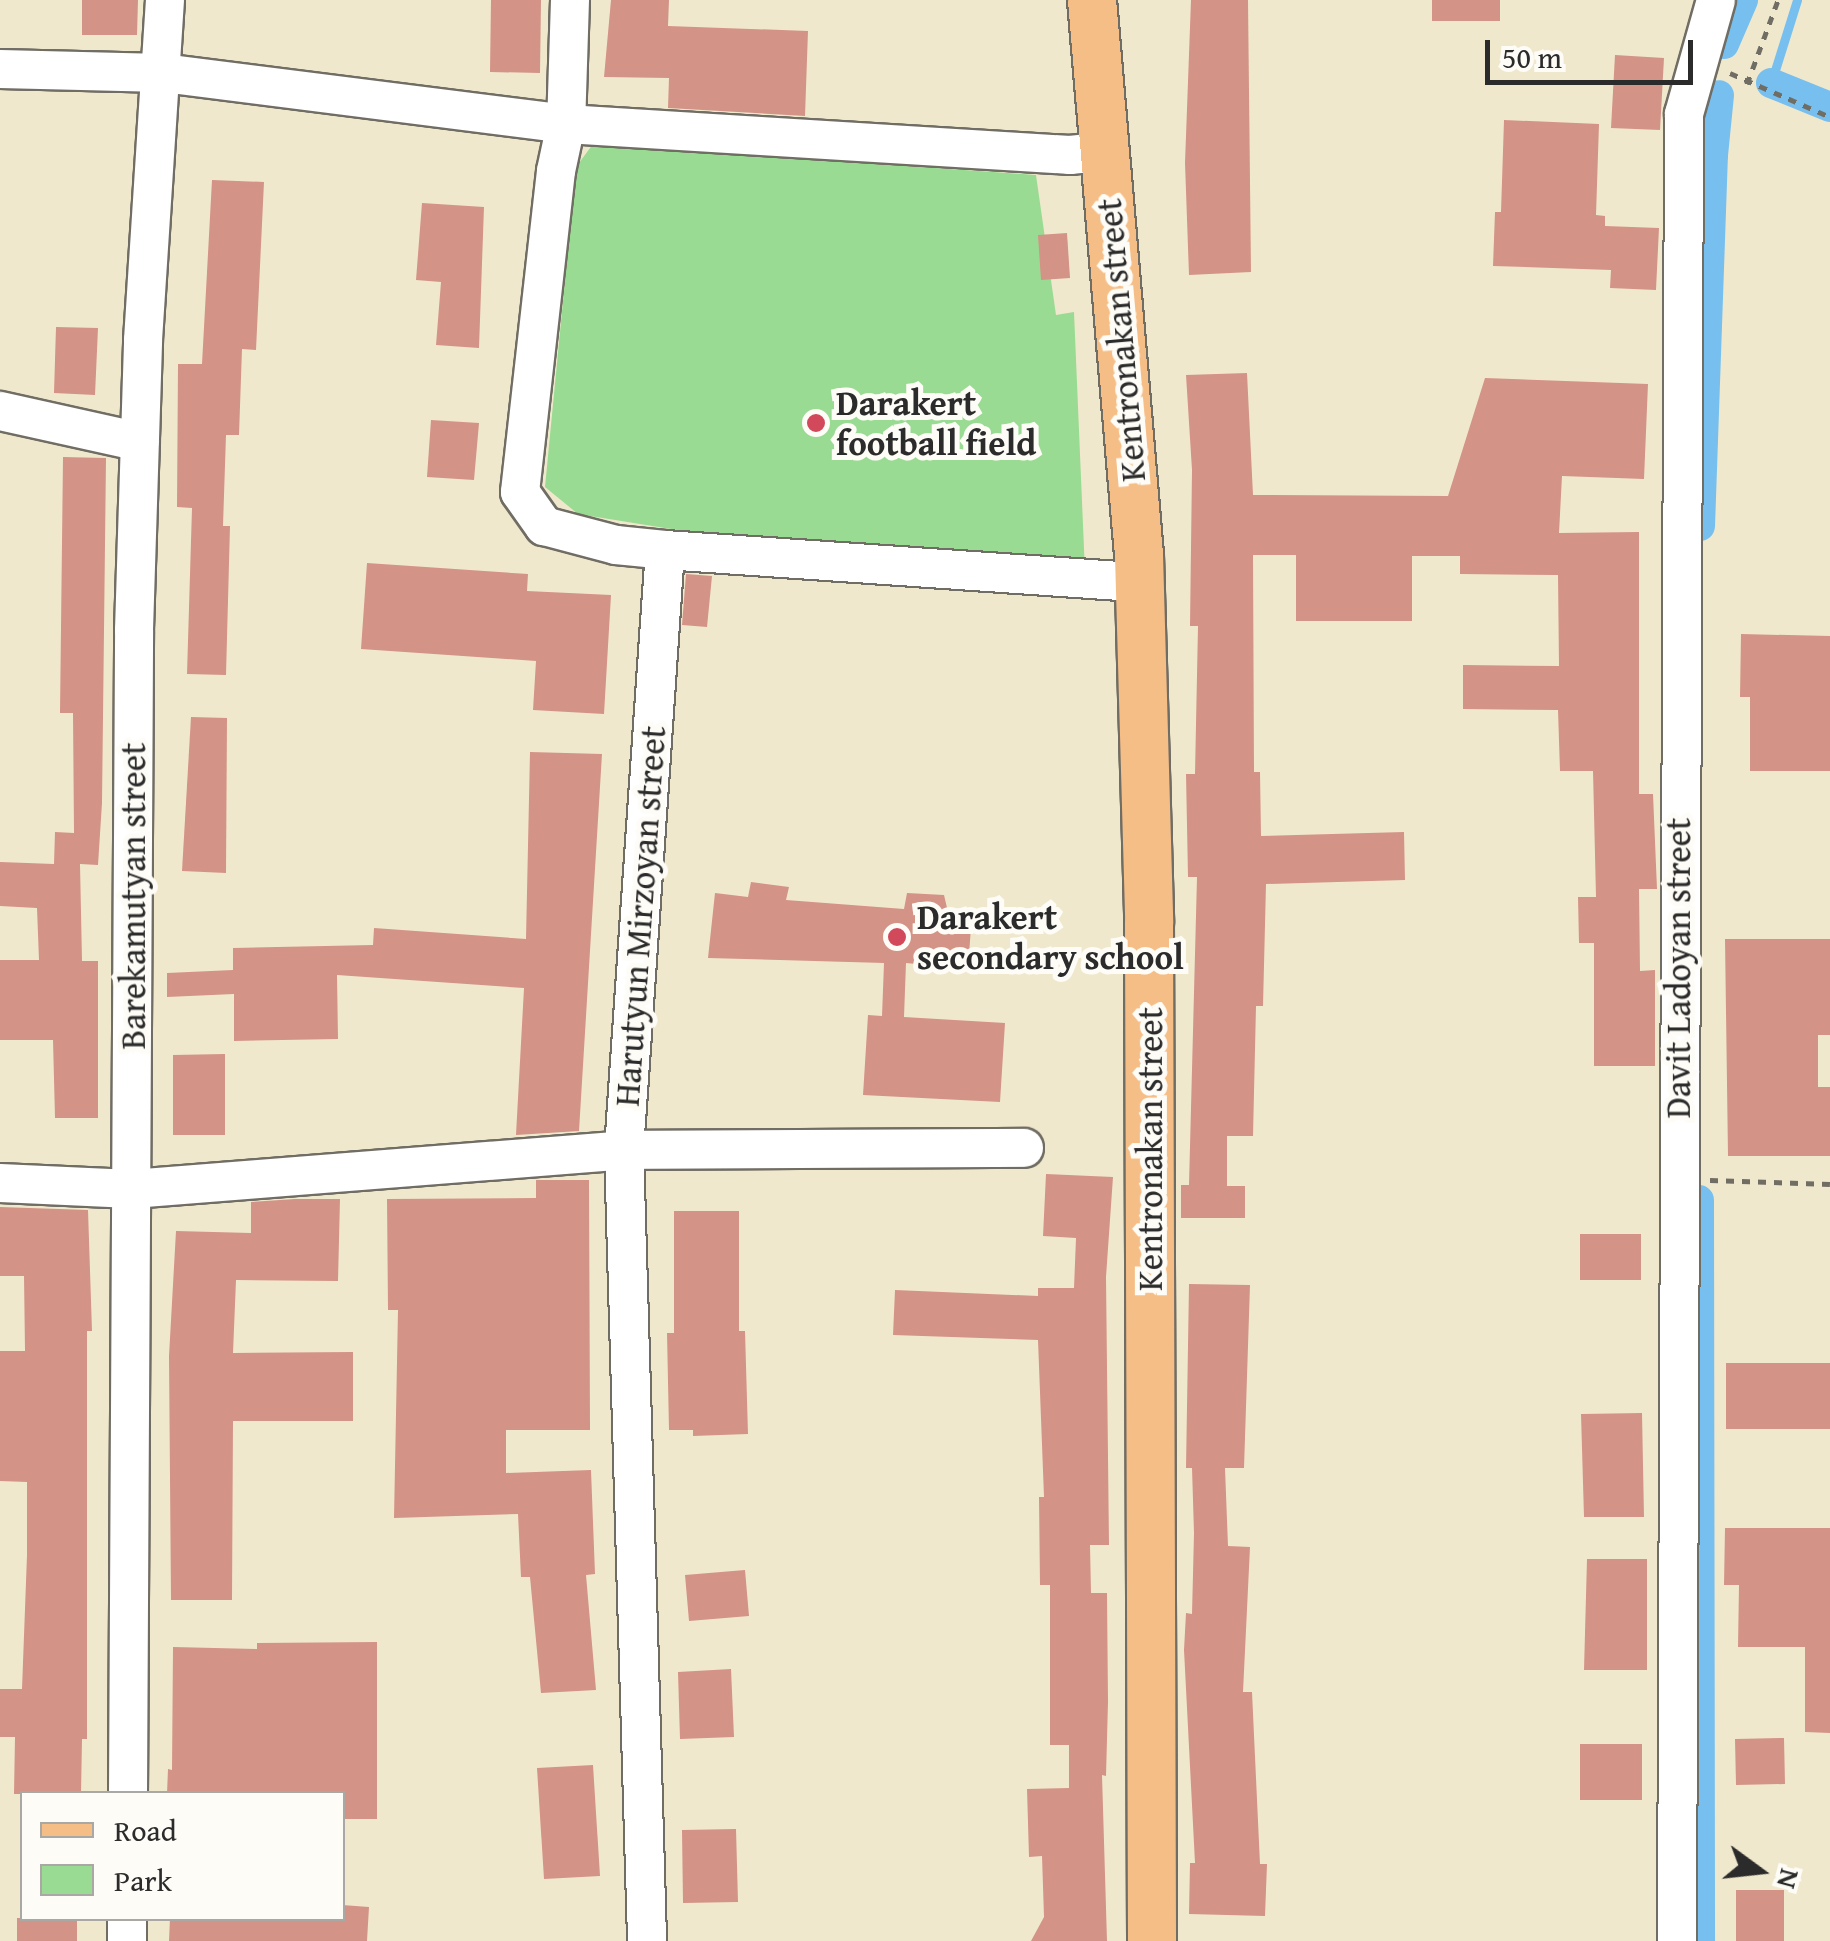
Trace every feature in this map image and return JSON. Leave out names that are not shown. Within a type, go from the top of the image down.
[{"type":"main road","name":"Kentronakan street","points":[[1092,0],[1140,582],[1149,943],[1152,1941]]},
{"type":"street","name":"Barekamutyan street","points":[[128,1791],[142,340],[165,0]]},
{"type":"street","points":[[570,0],[566,124],[556,171],[520,492],[544,526],[616,545],[664,550],[1140,582]]},
{"type":"street","name":"Davit Ladoyan street","points":[[1677,1941],[1676,1179],[1684,114],[1716,0]]},
{"type":"street","points":[[0,70],[163,73],[566,124],[1070,155],[1106,151]]},
{"type":"street","points":[[0,411],[140,442]]},
{"type":"street","name":"Harutyun Mirzoyan street","points":[[647,1941],[624,1150],[664,550]]},
{"type":"street","points":[[0,1183],[132,1189],[624,1150],[1024,1148]]},
{"type":"path","points":[[1747,84],[1778,0]]},
{"type":"path","points":[[1701,57],[1747,84],[1830,118]]},
{"type":"path","points":[[1676,1179],[1830,1184]]},
{"type":"green space","name":"Darakert football field","points":[[593,144],[1036,175],[1056,315],[1074,312],[1086,596],[578,514],[545,487],[576,167]]},
{"type":"building","points":[[82,0],[138,0],[137,35],[82,35]]},
{"type":"building","points":[[491,0],[541,0],[540,73],[490,72]]},
{"type":"building","points":[[611,0],[669,0],[668,26],[808,31],[805,116],[668,108],[669,78],[604,77]]},
{"type":"building","points":[[1191,0],[1248,0],[1251,272],[1189,275],[1185,163]]},
{"type":"building","points":[[1432,0],[1500,0],[1500,21],[1432,21]]},
{"type":"building","points":[[1615,55],[1664,58],[1660,130],[1611,128]]},
{"type":"building","points":[[1504,120],[1599,124],[1596,215],[1605,216],[1605,226],[1659,228],[1656,290],[1610,288],[1611,270],[1493,266],[1495,212],[1501,212]]},
{"type":"building","points":[[212,180],[264,182],[256,350],[242,349],[239,435],[226,435],[223,526],[230,526],[226,675],[187,674],[192,508],[177,507],[178,364],[202,364]]},
{"type":"building","points":[[422,203],[484,207],[479,348],[436,345],[441,282],[416,280]]},
{"type":"building","points":[[1067,233],[1070,278],[1041,280],[1038,235]]},
{"type":"building","points":[[56,327],[98,328],[95,395],[54,393]]},
{"type":"building","points":[[1247,373],[1253,495],[1448,496],[1485,378],[1648,384],[1644,479],[1562,476],[1559,533],[1639,532],[1639,794],[1653,794],[1657,889],[1639,889],[1640,971],[1655,970],[1655,1066],[1594,1066],[1594,943],[1579,943],[1578,897],[1596,897],[1593,771],[1560,771],[1558,710],[1463,709],[1463,665],[1559,666],[1558,575],[1460,574],[1460,556],[1412,556],[1412,621],[1296,621],[1296,555],[1253,555],[1254,772],[1260,772],[1261,836],[1404,832],[1405,880],[1266,884],[1263,1006],[1256,1006],[1253,1136],[1227,1136],[1227,1186],[1245,1186],[1245,1218],[1181,1218],[1181,1185],[1189,1185],[1197,877],[1188,877],[1186,774],[1195,774],[1198,626],[1190,626],[1192,470],[1186,375]]},
{"type":"building","points":[[431,420],[479,423],[474,480],[427,477]]},
{"type":"building","points":[[63,457],[106,458],[102,803],[98,865],[80,864],[82,961],[98,961],[98,1118],[55,1118],[53,1040],[0,1040],[0,960],[39,960],[37,908],[0,906],[0,862],[54,864],[55,832],[74,833],[73,713],[60,713]]},
{"type":"building","points":[[367,563],[528,574],[527,591],[611,595],[604,714],[533,710],[536,661],[361,649]]},
{"type":"building","points":[[686,574],[712,576],[707,627],[682,625]]},
{"type":"building","points":[[1741,634],[1830,636],[1830,771],[1750,771],[1750,697],[1740,697]]},
{"type":"building","points":[[191,717],[227,718],[226,873],[182,871]]},
{"type":"building","points":[[530,752],[602,754],[579,1131],[516,1135],[524,988],[337,975],[338,1039],[234,1041],[234,994],[167,997],[167,973],[233,970],[233,948],[373,945],[374,928],[526,939]]},
{"type":"building","points":[[751,882],[789,887],[786,900],[904,909],[907,893],[944,895],[948,912],[972,913],[968,969],[906,963],[904,1017],[1005,1023],[1000,1102],[863,1095],[868,1015],[882,1016],[884,963],[708,958],[715,893],[748,897]]},
{"type":"building","points":[[1725,939],[1830,939],[1830,1035],[1818,1035],[1818,1087],[1830,1087],[1830,1156],[1728,1156]]},
{"type":"building","points":[[225,1054],[225,1135],[173,1135],[173,1055]]},
{"type":"building","points":[[1046,1174],[1113,1177],[1106,1277],[1109,1545],[1090,1545],[1091,1593],[1107,1593],[1106,1776],[1102,1775],[1107,1941],[1031,1941],[1044,1917],[1042,1856],[1029,1857],[1027,1789],[1069,1788],[1069,1745],[1050,1745],[1050,1585],[1040,1585],[1039,1497],[1044,1497],[1038,1340],[893,1335],[895,1290],[1038,1296],[1038,1288],[1074,1288],[1076,1238],[1043,1236]]},
{"type":"building","points":[[536,1180],[589,1180],[590,1430],[506,1430],[506,1473],[591,1470],[595,1574],[586,1575],[596,1690],[541,1693],[530,1577],[521,1577],[518,1514],[394,1518],[398,1310],[388,1310],[387,1199],[536,1198]]},
{"type":"building","points":[[340,1199],[338,1281],[236,1280],[233,1353],[353,1352],[353,1421],[233,1421],[232,1600],[171,1600],[169,1356],[176,1231],[251,1233],[251,1202]]},
{"type":"building","points":[[0,1207],[88,1210],[92,1331],[87,1331],[87,1739],[82,1739],[81,1791],[14,1794],[15,1737],[0,1737],[0,1689],[22,1689],[27,1482],[0,1481],[0,1351],[25,1351],[24,1276],[0,1276]]},
{"type":"building","points":[[674,1211],[739,1211],[739,1331],[745,1331],[748,1434],[693,1436],[693,1430],[669,1430],[667,1333],[674,1333]]},
{"type":"building","points":[[1580,1234],[1641,1234],[1641,1280],[1580,1280]]},
{"type":"building","points":[[1189,1284],[1250,1285],[1244,1468],[1225,1468],[1228,1546],[1250,1547],[1243,1692],[1252,1692],[1260,1864],[1267,1864],[1265,1916],[1189,1914],[1190,1863],[1195,1863],[1184,1650],[1186,1613],[1192,1614],[1194,1533],[1192,1468],[1186,1468]]},
{"type":"building","points":[[1726,1363],[1830,1363],[1830,1429],[1726,1429]]},
{"type":"building","points":[[1642,1413],[1644,1517],[1584,1517],[1581,1414]]},
{"type":"building","points":[[1725,1528],[1830,1528],[1830,1733],[1805,1732],[1805,1647],[1738,1647],[1739,1585],[1724,1585]]},
{"type":"building","points":[[1587,1559],[1647,1559],[1647,1670],[1584,1670]]},
{"type":"building","points":[[745,1570],[749,1616],[689,1621],[685,1575]]},
{"type":"building","points":[[377,1642],[377,1819],[345,1819],[345,1791],[167,1791],[168,1769],[172,1770],[173,1647],[257,1649],[257,1643]]},
{"type":"building","points":[[731,1669],[734,1737],[680,1739],[678,1672]]},
{"type":"building","points":[[1784,1738],[1785,1784],[1736,1785],[1735,1739]]},
{"type":"building","points":[[1580,1744],[1642,1744],[1642,1800],[1580,1800]]},
{"type":"building","points":[[593,1765],[600,1876],[544,1879],[537,1768]]},
{"type":"building","points":[[736,1829],[738,1902],[683,1903],[682,1830]]},
{"type":"building","points":[[1736,1890],[1784,1890],[1784,1941],[1736,1941]]},
{"type":"building","points":[[345,1905],[369,1907],[367,1941],[169,1941],[170,1921],[345,1921]]},
{"type":"building","points":[[17,1918],[77,1921],[77,1941],[17,1941]]},
{"type":"waterway","points":[[1724,44],[1743,0]]},
{"type":"waterway","points":[[1771,83],[1797,0]]},
{"type":"waterway","points":[[1771,83],[1830,107]]},
{"type":"waterway","points":[[1700,526],[1713,155],[1719,95]]},
{"type":"waterway","points":[[1699,1200],[1700,1941]]},
{"type":"place","name":"Darakert football field","points":[[816,423]]},
{"type":"place","name":"Darakert secondary school","points":[[897,937]]}]
